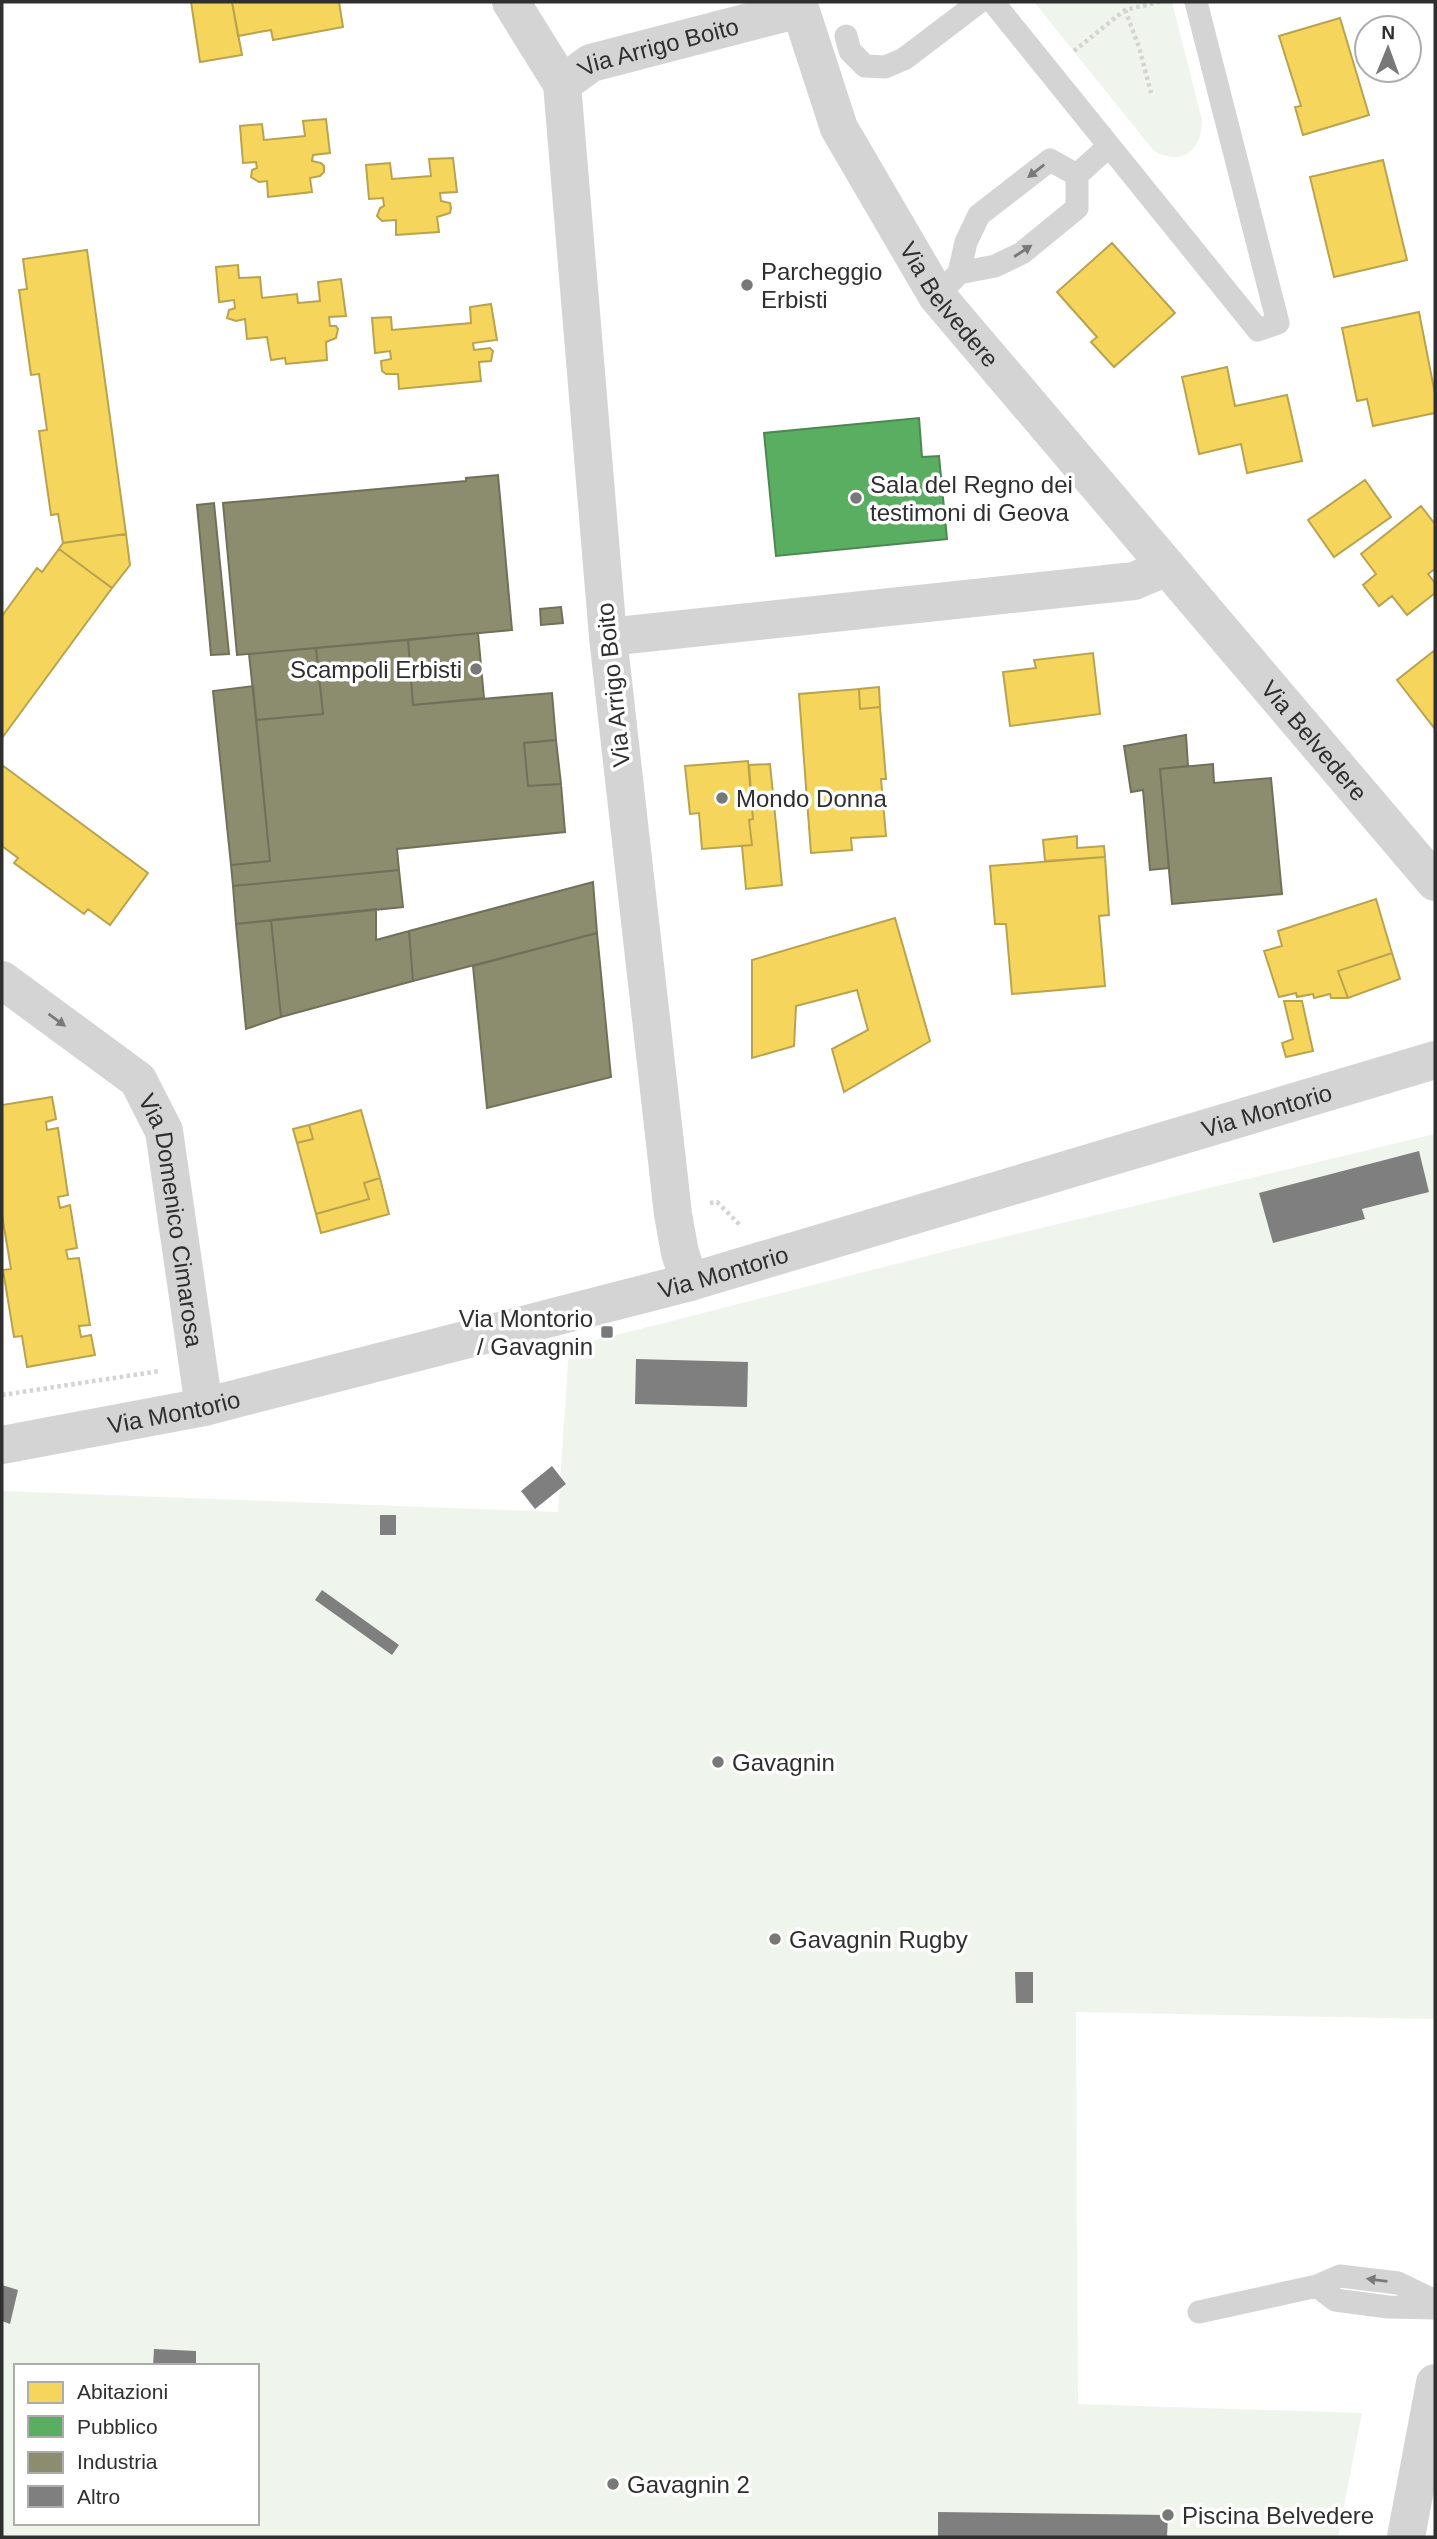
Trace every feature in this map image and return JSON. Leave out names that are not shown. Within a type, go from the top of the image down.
[{"type":"street","name":"Via Arrigo Boito","points":[[511,2],[562,84],[608,637],[673,1213],[680,1253],[690,1282]]},
{"type":"street","name":"Via Arrigo Boito","points":[[562,84],[591,63],[798,5]]},
{"type":"street","name":"Via Belvedere","points":[[798,5],[839,128],[948,285],[1167,567],[1435,882]]},
{"type":"street","points":[[608,637],[1135,581],[1167,567]]},
{"type":"street","name":"Via Domenico Cimarosa","points":[[2,980],[138,1080],[164,1131],[204,1407]]},
{"type":"street","name":"Via Montorio","points":[[2,1446],[204,1407],[690,1282],[1435,1060]]},
{"type":"street","points":[[1406,2537],[1435,2383]]},
{"type":"lane","points":[[846,36],[850,51],[865,66],[885,67],[904,60],[979,2]]},
{"type":"lane","points":[[993,2],[1258,330],[1278,323],[1196,2]]},
{"type":"lane","points":[[948,285],[1022,253],[1077,208],[1084,168],[1109,146]]},
{"type":"lane","points":[[948,285],[979,215],[1050,160],[1084,168]]},
{"type":"lane","points":[[1199,2312],[1317,2286],[1340,2276],[1398,2283],[1435,2301]]},
{"type":"lane","points":[[1317,2286],[1335,2300],[1388,2307],[1435,2308]]},
{"type":"path","points":[[1049,72],[1125,10],[1159,2]]},
{"type":"path","points":[[1125,10],[1152,93]]},
{"type":"path","points":[[673,1213],[717,1202],[741,1226]]},
{"type":"path","points":[[2,1395],[198,1364]]},
{"type":"shaded area","points":[[1034,2],[1172,2],[1202,120],[1198,140],[1189,153],[1173,157],[1154,151]]},
{"type":"shaded area","name":"Gavagnin","points":[[1435,1134],[1435,2019],[1076,2012],[1078,2404],[1362,2413],[1338,2537],[2,2537],[2,1491],[558,1512],[569,1347],[966,1246]]},
{"type":"building: Abitazioni","points":[[191,2],[232,2],[242,55],[200,62]]},
{"type":"building: Abitazioni","points":[[232,2],[339,2],[343,27],[273,40],[271,30],[238,36]]},
{"type":"building: Abitazioni","points":[[1340,18],[1353,61],[1353,84],[1360,84],[1369,115],[1303,135],[1295,107],[1301,106],[1279,36]]},
{"type":"building: Abitazioni","points":[[326,119],[330,153],[313,155],[312,161],[321,163],[324,172],[320,176],[310,178],[312,192],[268,197],[267,181],[259,182],[251,177],[252,170],[257,168],[256,162],[243,163],[240,126],[262,124],[264,140],[305,136],[303,121]]},
{"type":"building: Abitazioni","points":[[453,158],[457,192],[440,193],[441,201],[450,203],[451,208],[450,213],[437,217],[439,232],[396,235],[396,220],[382,221],[377,216],[380,208],[384,206],[383,198],[369,199],[366,165],[390,163],[392,179],[431,176],[429,159]]},
{"type":"building: Abitazioni","points":[[1383,160],[1407,260],[1334,277],[1310,177]]},
{"type":"building: Abitazioni","points":[[1112,243],[1175,313],[1114,367],[1091,342],[1097,337],[1057,292]]},
{"type":"building: Abitazioni","points":[[87,250],[126,534],[63,543],[58,514],[51,515],[39,431],[47,430],[39,374],[31,375],[19,290],[27,289],[23,259]]},
{"type":"building: Abitazioni","points":[[238,265],[239,278],[260,277],[262,298],[297,294],[298,303],[320,301],[318,282],[341,279],[346,316],[329,317],[330,326],[336,326],[338,329],[336,338],[326,342],[327,360],[286,364],[285,358],[271,360],[267,337],[247,339],[245,319],[236,321],[227,318],[229,310],[235,308],[234,300],[219,302],[216,267]]},
{"type":"building: Abitazioni","points":[[491,304],[497,340],[473,343],[474,350],[490,348],[493,351],[491,361],[479,362],[481,381],[399,389],[398,374],[386,374],[382,371],[381,361],[391,359],[390,351],[375,353],[372,318],[391,317],[392,330],[471,323],[470,307]]},
{"type":"building: Abitazioni","points":[[1419,312],[1435,394],[1435,413],[1373,426],[1367,399],[1357,401],[1342,328]]},
{"type":"building: Abitazioni","points":[[1227,367],[1235,406],[1287,395],[1302,461],[1247,473],[1241,444],[1199,454],[1182,377]]},
{"type":"building: Abitazioni","points":[[1365,480],[1391,517],[1334,557],[1308,520]]},
{"type":"building: Abitazioni","points":[[1421,506],[1435,524],[1435,569],[1428,574],[1435,583],[1435,593],[1407,615],[1392,596],[1379,606],[1363,585],[1376,574],[1361,554]]},
{"type":"building: Abitazioni","points":[[126,534],[130,565],[112,588],[59,549],[63,543]]},
{"type":"building: Abitazioni","points":[[59,549],[112,588],[2,738],[2,616],[37,568],[42,572]]},
{"type":"building: Abitazioni","points":[[1435,650],[1435,729],[1397,680]]},
{"type":"building: Abitazioni","points":[[1093,653],[1100,714],[1010,726],[1003,672],[1036,668],[1034,660]]},
{"type":"building: Abitazioni","points":[[879,687],[880,707],[860,709],[859,689]]},
{"type":"building: Abitazioni","points":[[859,689],[860,709],[880,707],[886,779],[881,779],[886,836],[851,838],[852,850],[811,853],[799,694]]},
{"type":"building: Abitazioni","points":[[748,761],[753,819],[749,820],[752,845],[702,849],[699,813],[690,814],[685,766]]},
{"type":"building: Abitazioni","points":[[770,764],[782,885],[746,889],[742,846],[752,845],[749,820],[753,819],[749,765]]},
{"type":"building: Abitazioni","points":[[2,765],[148,873],[110,925],[88,909],[84,914],[14,863],[18,858],[2,846]]},
{"type":"building: Abitazioni","points":[[1077,836],[1077,848],[1104,846],[1105,857],[1045,861],[1043,840]]},
{"type":"building: Abitazioni","points":[[1105,857],[1109,915],[1099,916],[1105,986],[1012,994],[1006,924],[995,924],[990,866]]},
{"type":"building: Abitazioni","points":[[1376,899],[1392,953],[1338,971],[1348,998],[1331,998],[1330,994],[1314,998],[1313,994],[1297,997],[1296,993],[1279,997],[1264,951],[1282,946],[1278,931]]},
{"type":"building: Abitazioni","points":[[895,918],[930,1041],[844,1092],[832,1049],[868,1030],[857,990],[796,1006],[794,1046],[752,1058],[752,960]]},
{"type":"building: Abitazioni","points":[[1392,953],[1400,979],[1348,998],[1338,971]]},
{"type":"building: Abitazioni","points":[[1284,1001],[1302,1001],[1313,1051],[1286,1057],[1282,1043],[1293,1039]]},
{"type":"building: Abitazioni","points":[[52,1097],[56,1119],[46,1122],[47,1130],[58,1128],[68,1195],[58,1197],[60,1208],[70,1205],[77,1248],[66,1250],[68,1259],[79,1258],[90,1325],[79,1326],[81,1337],[91,1335],[95,1355],[27,1367],[22,1336],[14,1337],[3,1270],[11,1269],[2,1215],[2,1105]]},
{"type":"building: Abitazioni","points":[[361,1110],[380,1178],[364,1183],[369,1199],[316,1214],[297,1143],[313,1139],[309,1125]]},
{"type":"building: Abitazioni","points":[[309,1125],[313,1139],[297,1143],[293,1129]]},
{"type":"building: Abitazioni","points":[[380,1178],[389,1214],[321,1233],[316,1214],[369,1199],[364,1183]]},
{"type":"building: Pubblico","name":"Sala del Regno dei testimoni di Geova","points":[[919,418],[922,457],[939,456],[947,539],[776,556],[764,433]]},
{"type":"building: Industria","points":[[498,475],[512,630],[237,655],[223,503],[466,481],[466,478]]},
{"type":"building: Industria","points":[[214,503],[229,654],[211,655],[197,505]]},
{"type":"building: Industria","points":[[561,607],[563,623],[541,625],[540,609]]},
{"type":"building: Industria","points":[[478,633],[484,698],[413,705],[408,640]]},
{"type":"building: Industria","points":[[408,640],[413,705],[552,693],[556,740],[524,743],[528,786],[561,784],[565,832],[397,849],[399,870],[233,886],[231,865],[270,861],[256,720],[323,714],[316,648]]},
{"type":"building: Industria","points":[[316,648],[323,714],[256,720],[249,654]]},
{"type":"building: Industria","points":[[253,686],[270,861],[231,865],[213,691]]},
{"type":"building: Industria","points":[[1186,735],[1188,766],[1160,769],[1169,868],[1150,870],[1143,790],[1131,792],[1124,746]]},
{"type":"building: Industria","points":[[556,740],[561,784],[528,786],[524,743]]},
{"type":"building: Industria","points":[[1213,764],[1214,783],[1271,778],[1282,894],[1172,904],[1160,769]]},
{"type":"building: Industria","points":[[399,870],[403,907],[236,924],[233,886]]},
{"type":"building: Industria","points":[[593,882],[597,933],[413,981],[409,931]]},
{"type":"building: Industria","points":[[376,909],[376,940],[409,931],[413,981],[281,1017],[271,920]]},
{"type":"building: Industria","points":[[271,920],[281,1017],[246,1029],[236,924]]},
{"type":"building: Industria","points":[[597,933],[611,1077],[487,1108],[473,966]]},
{"type":"building: Altro","points":[[1419,1151],[1429,1192],[1362,1209],[1365,1219],[1273,1243],[1259,1193]]},
{"type":"building: Altro","points":[[636,1359],[748,1362],[747,1407],[635,1404]]},
{"type":"building: Altro","points":[[552,1466],[566,1484],[535,1509],[521,1491]]},
{"type":"building: Altro","points":[[380,1515],[396,1515],[396,1535],[380,1535]]},
{"type":"building: Altro","points":[[322,1590],[399,1645],[392,1655],[315,1600]]},
{"type":"building: Altro","points":[[1015,1972],[1033,1972],[1033,2003],[1016,2003]]},
{"type":"building: Altro","points":[[2,2285],[18,2290],[10,2324],[2,2321]]},
{"type":"building: Altro","points":[[154,2349],[196,2351],[196,2364],[153,2364]]},
{"type":"building: Altro","points":[[938,2512],[1168,2515],[1167,2537],[938,2537]]},
{"type":"place","name":"Parcheggio Erbisti","points":[[747,285]]},
{"type":"place","name":"Sala del Regno dei testimoni di Geova","points":[[856,498]]},
{"type":"place","name":"Scampoli Erbisti","points":[[476,669]]},
{"type":"place","name":"Mondo Donna","points":[[722,798]]},
{"type":"place","name":"Via Montorio / Gavagnin","points":[[607,1332]]},
{"type":"place","name":"Gavagnin","points":[[718,1762]]},
{"type":"place","name":"Gavagnin Rugby","points":[[775,1939]]},
{"type":"place","name":"Gavagnin 2","points":[[613,2484]]},
{"type":"place","name":"Piscina Belvedere","points":[[1168,2515]]}]
